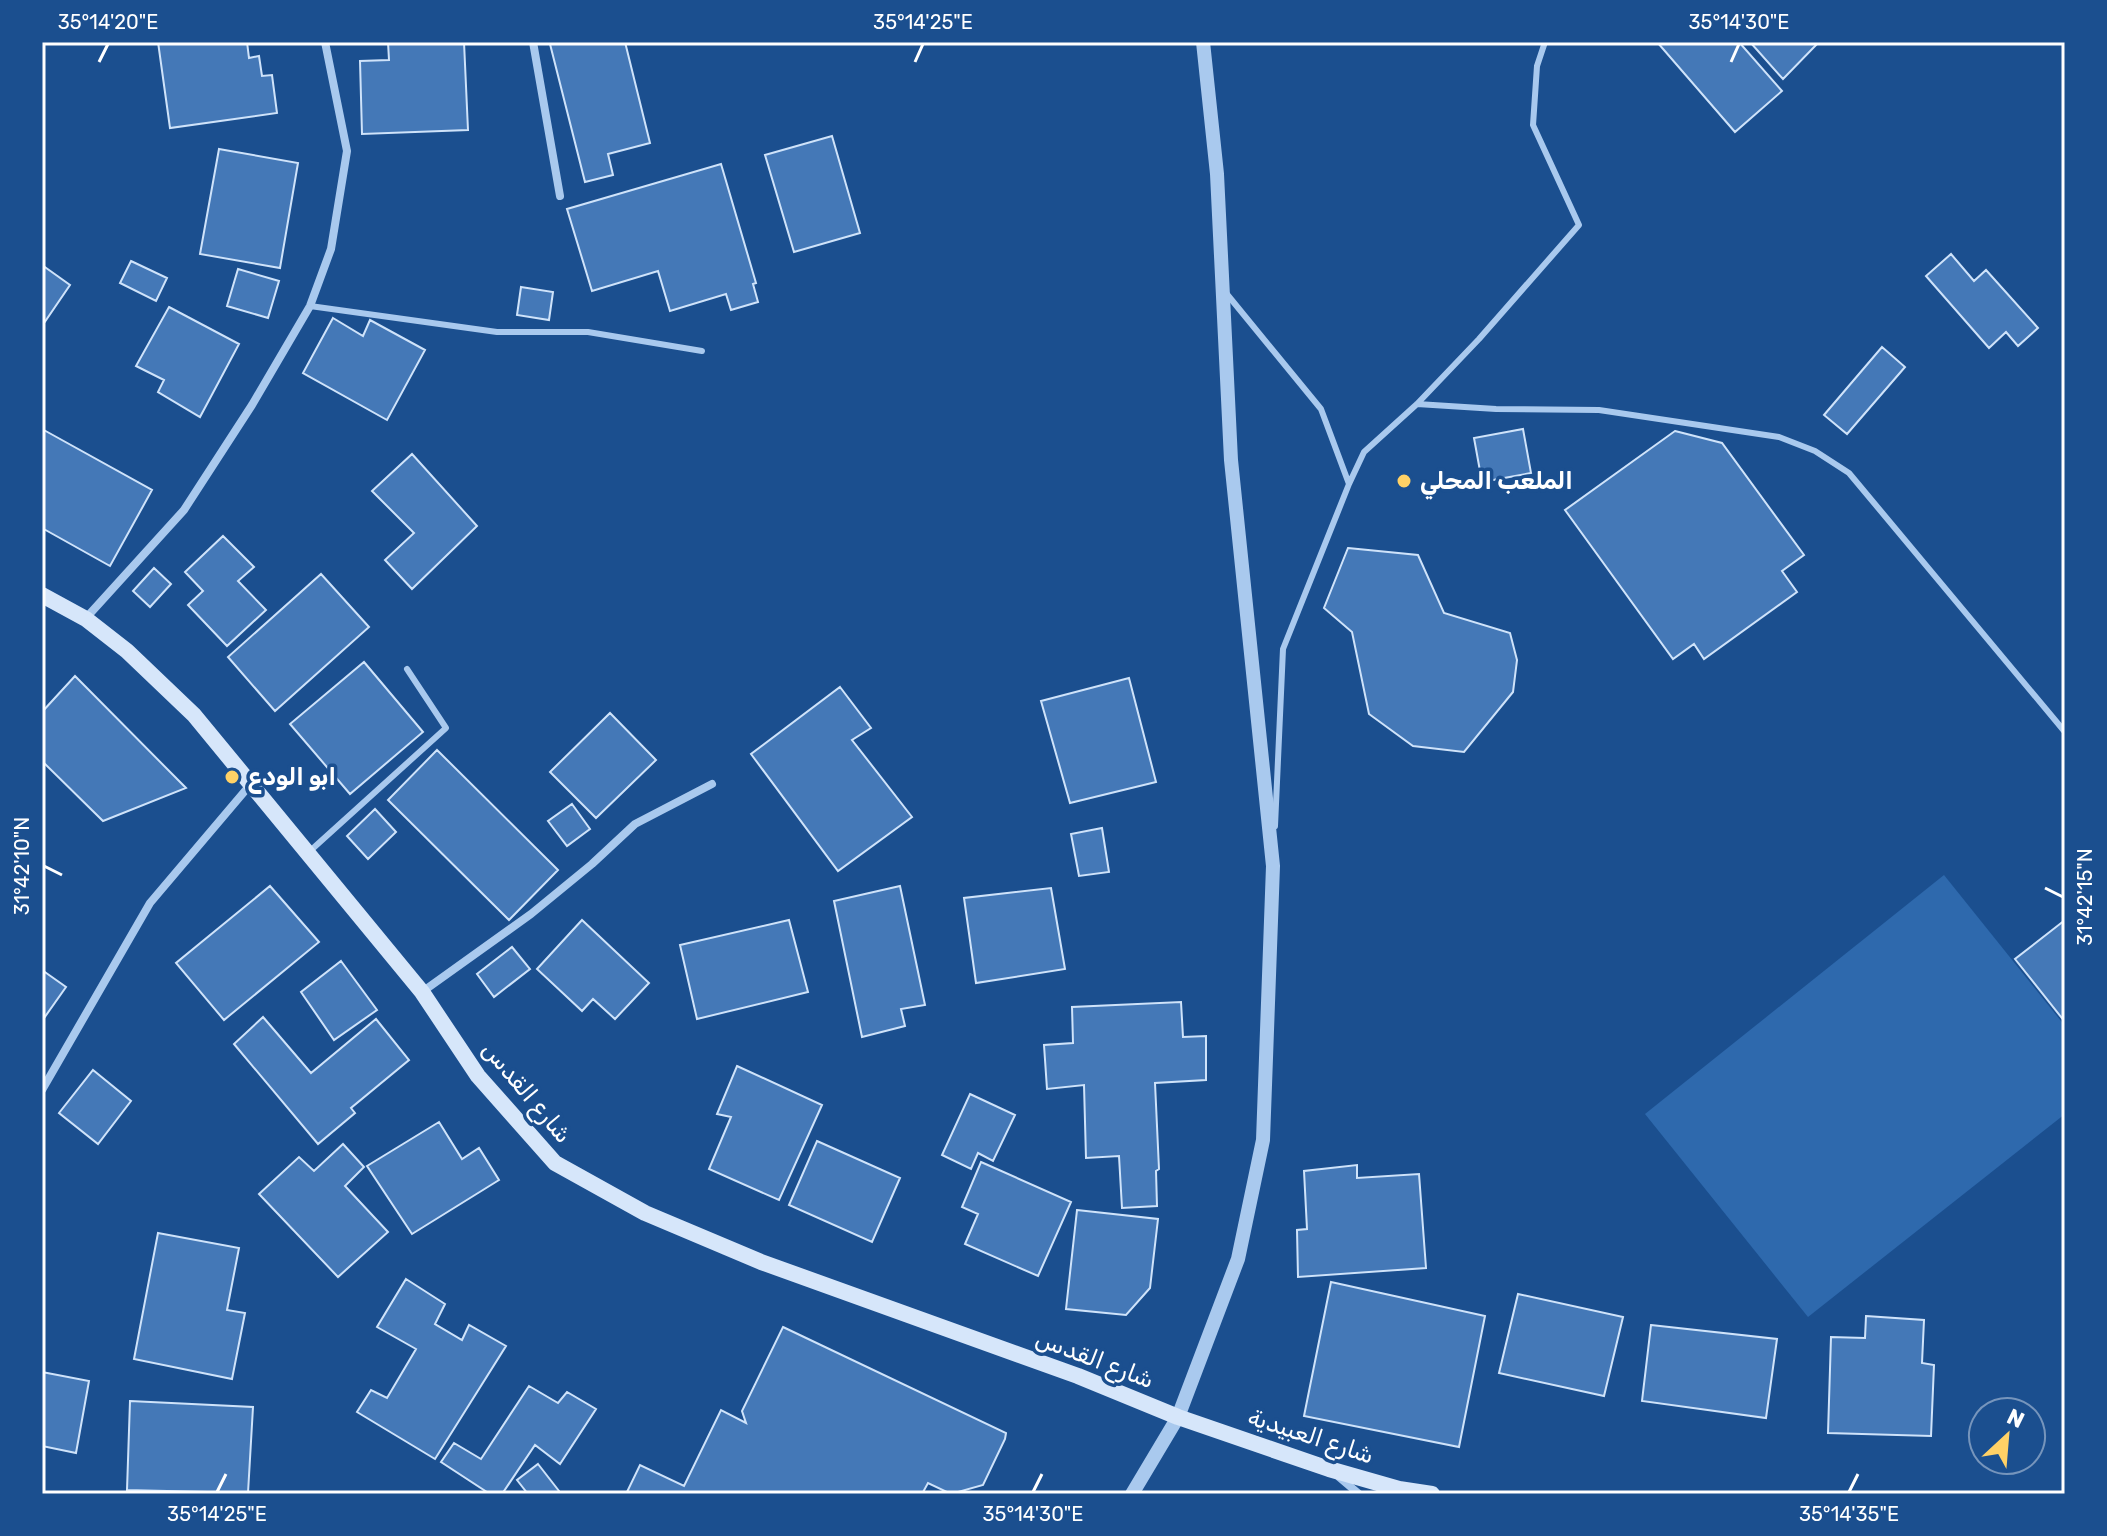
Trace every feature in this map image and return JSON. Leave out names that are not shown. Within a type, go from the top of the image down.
[{"type":"main road","name":"شارع القدس","points":[[42,595],[86,619],[127,651],[194,715],[422,992],[478,1076],[555,1163],[645,1213],[761,1262],[1078,1376],[1178,1417]]},
{"type":"main road","name":"شارع العبيدية","points":[[1178,1417],[1329,1469],[1399,1489],[1432,1494]]},
{"type":"street","points":[[86,619],[184,510],[252,405],[310,306],[331,249],[347,151],[325,42]]},
{"type":"street","points":[[533,42],[560,196]]},
{"type":"street","points":[[1132,1494],[1178,1417],[1238,1259],[1263,1140],[1273,866],[1231,460],[1217,174],[1203,42]]},
{"type":"street","points":[[422,992],[531,914],[635,824],[712,784]]},
{"type":"street","points":[[42,1090],[150,903],[250,785]]},
{"type":"street","points":[[1329,1469],[1359,1494]]},
{"type":"lane","points":[[1273,866],[1283,649],[1364,452],[1417,404],[1479,339],[1579,225],[1533,125],[1537,66],[1545,42]]},
{"type":"lane","points":[[1223,288],[1321,409],[1349,484]]},
{"type":"lane","points":[[310,306],[497,332],[588,332],[702,351]]},
{"type":"lane","points":[[1417,404],[1599,410],[1779,437],[1815,451],[1849,473],[2065,732]]},
{"type":"lane","points":[[308,854],[446,728],[407,669]]},
{"type":"shaded area","points":[[1944,875],[2065,1026],[2065,1114],[1808,1317],[1645,1114]]},
{"type":"building","points":[[158,42],[247,42],[249,58],[259,56],[262,76],[272,75],[277,113],[170,128]]},
{"type":"building","points":[[388,42],[464,42],[468,130],[362,134],[360,61],[389,60]]},
{"type":"building","points":[[625,42],[650,143],[608,154],[613,175],[585,182],[550,44]]},
{"type":"building","points":[[1657,42],[1739,42],[1782,91],[1735,132]]},
{"type":"building","points":[[1750,42],[1819,42],[1783,79]]},
{"type":"building","points":[[832,136],[860,233],[794,252],[765,155]]},
{"type":"building","points":[[219,149],[298,163],[280,268],[200,254]]},
{"type":"building","points":[[721,164],[756,283],[753,284],[758,302],[731,310],[726,294],[670,311],[658,271],[592,291],[567,209]]},
{"type":"building","points":[[1951,254],[1974,281],[1986,270],[2038,328],[2018,346],[2006,332],[1989,348],[1926,276]]},
{"type":"building","points":[[131,261],[167,278],[156,301],[120,283]]},
{"type":"building","points":[[42,265],[70,285],[42,326]]},
{"type":"building","points":[[238,269],[279,281],[268,318],[227,306]]},
{"type":"building","points":[[521,287],[553,292],[549,320],[517,315]]},
{"type":"building","points":[[169,307],[239,344],[200,417],[158,392],[164,380],[136,366]]},
{"type":"building","points":[[333,318],[363,336],[370,320],[425,350],[387,420],[303,373]]},
{"type":"building","points":[[1882,347],[1905,367],[1847,434],[1824,415]]},
{"type":"building","points":[[42,429],[152,490],[110,566],[42,528]]},
{"type":"building","points":[[1523,429],[1531,473],[1482,482],[1474,438]]},
{"type":"building","points":[[1675,431],[1722,443],[1804,555],[1782,571],[1797,592],[1704,659],[1694,644],[1673,659],[1565,510]]},
{"type":"building","points":[[412,454],[477,526],[412,589],[385,560],[414,533],[372,491]]},
{"type":"building","points":[[223,536],[254,567],[238,581],[266,610],[227,646],[188,605],[203,591],[185,572]]},
{"type":"building","points":[[1348,548],[1418,555],[1444,613],[1510,633],[1517,660],[1513,692],[1464,752],[1413,746],[1369,714],[1352,632],[1324,608]]},
{"type":"building","points":[[154,568],[171,584],[150,607],[133,591]]},
{"type":"building","points":[[321,574],[369,627],[275,711],[228,657]]},
{"type":"building","points":[[364,662],[423,732],[350,794],[290,724]]},
{"type":"building","points":[[75,676],[186,788],[103,821],[42,761],[42,712]]},
{"type":"building","points":[[1129,678],[1156,782],[1070,803],[1041,701]]},
{"type":"building","points":[[840,687],[871,728],[852,740],[912,817],[838,871],[751,754]]},
{"type":"building","points":[[610,713],[656,760],[596,818],[550,772]]},
{"type":"building","points":[[437,750],[558,870],[509,920],[388,800]]},
{"type":"building","points":[[572,804],[590,829],[567,846],[548,821]]},
{"type":"building","points":[[375,809],[396,832],[368,859],[347,836]]},
{"type":"building","points":[[1102,828],[1109,872],[1079,876],[1071,834]]},
{"type":"building","points":[[270,886],[319,942],[224,1020],[176,963]]},
{"type":"building","points":[[900,886],[925,1005],[901,1009],[905,1026],[862,1037],[834,901]]},
{"type":"building","points":[[1051,888],[1065,969],[976,983],[964,898]]},
{"type":"building","points":[[582,920],[649,983],[615,1019],[593,999],[582,1011],[537,969]]},
{"type":"building","points":[[789,920],[808,992],[697,1019],[680,945]]},
{"type":"building","points":[[2065,920],[2065,1022],[2015,959]]},
{"type":"building","points":[[512,947],[530,969],[494,997],[477,974]]},
{"type":"building","points":[[341,961],[377,1010],[334,1040],[301,992]]},
{"type":"building","points":[[42,970],[66,987],[42,1021]]},
{"type":"building","points":[[1181,1002],[1183,1037],[1206,1036],[1206,1080],[1155,1083],[1159,1169],[1156,1171],[1157,1206],[1122,1208],[1119,1156],[1086,1158],[1084,1085],[1047,1089],[1044,1045],[1073,1043],[1072,1007]]},
{"type":"building","points":[[263,1017],[311,1073],[376,1019],[409,1060],[351,1108],[355,1113],[318,1144],[234,1044]]},
{"type":"building","points":[[737,1066],[822,1105],[779,1200],[709,1169],[731,1117],[717,1114]]},
{"type":"building","points":[[93,1070],[131,1101],[98,1144],[59,1113]]},
{"type":"building","points":[[970,1094],[1015,1115],[993,1161],[978,1153],[971,1169],[942,1155]]},
{"type":"building","points":[[439,1122],[462,1159],[479,1148],[499,1180],[412,1234],[367,1166]]},
{"type":"building","points":[[817,1141],[900,1178],[872,1242],[789,1205]]},
{"type":"building","points":[[343,1144],[364,1167],[345,1186],[388,1232],[338,1277],[259,1194],[299,1157],[314,1171]]},
{"type":"building","points":[[981,1162],[1071,1202],[1038,1276],[965,1244],[978,1214],[962,1207]]},
{"type":"building","points":[[1357,1165],[1357,1178],[1419,1174],[1426,1268],[1298,1277],[1297,1230],[1307,1229],[1304,1171]]},
{"type":"building","points":[[1077,1210],[1158,1219],[1150,1288],[1126,1315],[1066,1309]]},
{"type":"building","points":[[158,1233],[239,1248],[227,1310],[245,1313],[232,1379],[134,1359]]},
{"type":"building","points":[[406,1279],[445,1304],[435,1324],[462,1340],[469,1325],[506,1346],[435,1459],[357,1412],[371,1390],[387,1398],[416,1349],[377,1327]]},
{"type":"building","points":[[1331,1282],[1485,1316],[1459,1447],[1304,1416]]},
{"type":"building","points":[[1518,1294],[1623,1317],[1604,1396],[1499,1373]]},
{"type":"building","points":[[1866,1316],[1924,1320],[1922,1363],[1934,1365],[1931,1436],[1828,1433],[1831,1337],[1865,1338]]},
{"type":"building","points":[[1651,1325],[1777,1339],[1766,1418],[1642,1401]]},
{"type":"building","points":[[783,1327],[1006,1433],[983,1485],[951,1494],[928,1483],[922,1494],[626,1494],[640,1465],[684,1486],[721,1410],[746,1423],[742,1411]]},
{"type":"building","points":[[42,1372],[89,1381],[76,1453],[42,1446]]},
{"type":"building","points":[[529,1386],[558,1403],[567,1392],[596,1409],[560,1464],[535,1445],[502,1494],[490,1494],[441,1462],[454,1443],[481,1459]]},
{"type":"building","points":[[130,1401],[253,1407],[248,1493],[127,1490]]},
{"type":"building","points":[[538,1464],[559,1491],[555,1494],[528,1494],[517,1480]]},
{"type":"place","name":"الملعب المحلي","points":[[1404,481]]},
{"type":"place","name":"ابو الودع","points":[[232,777]]}]
